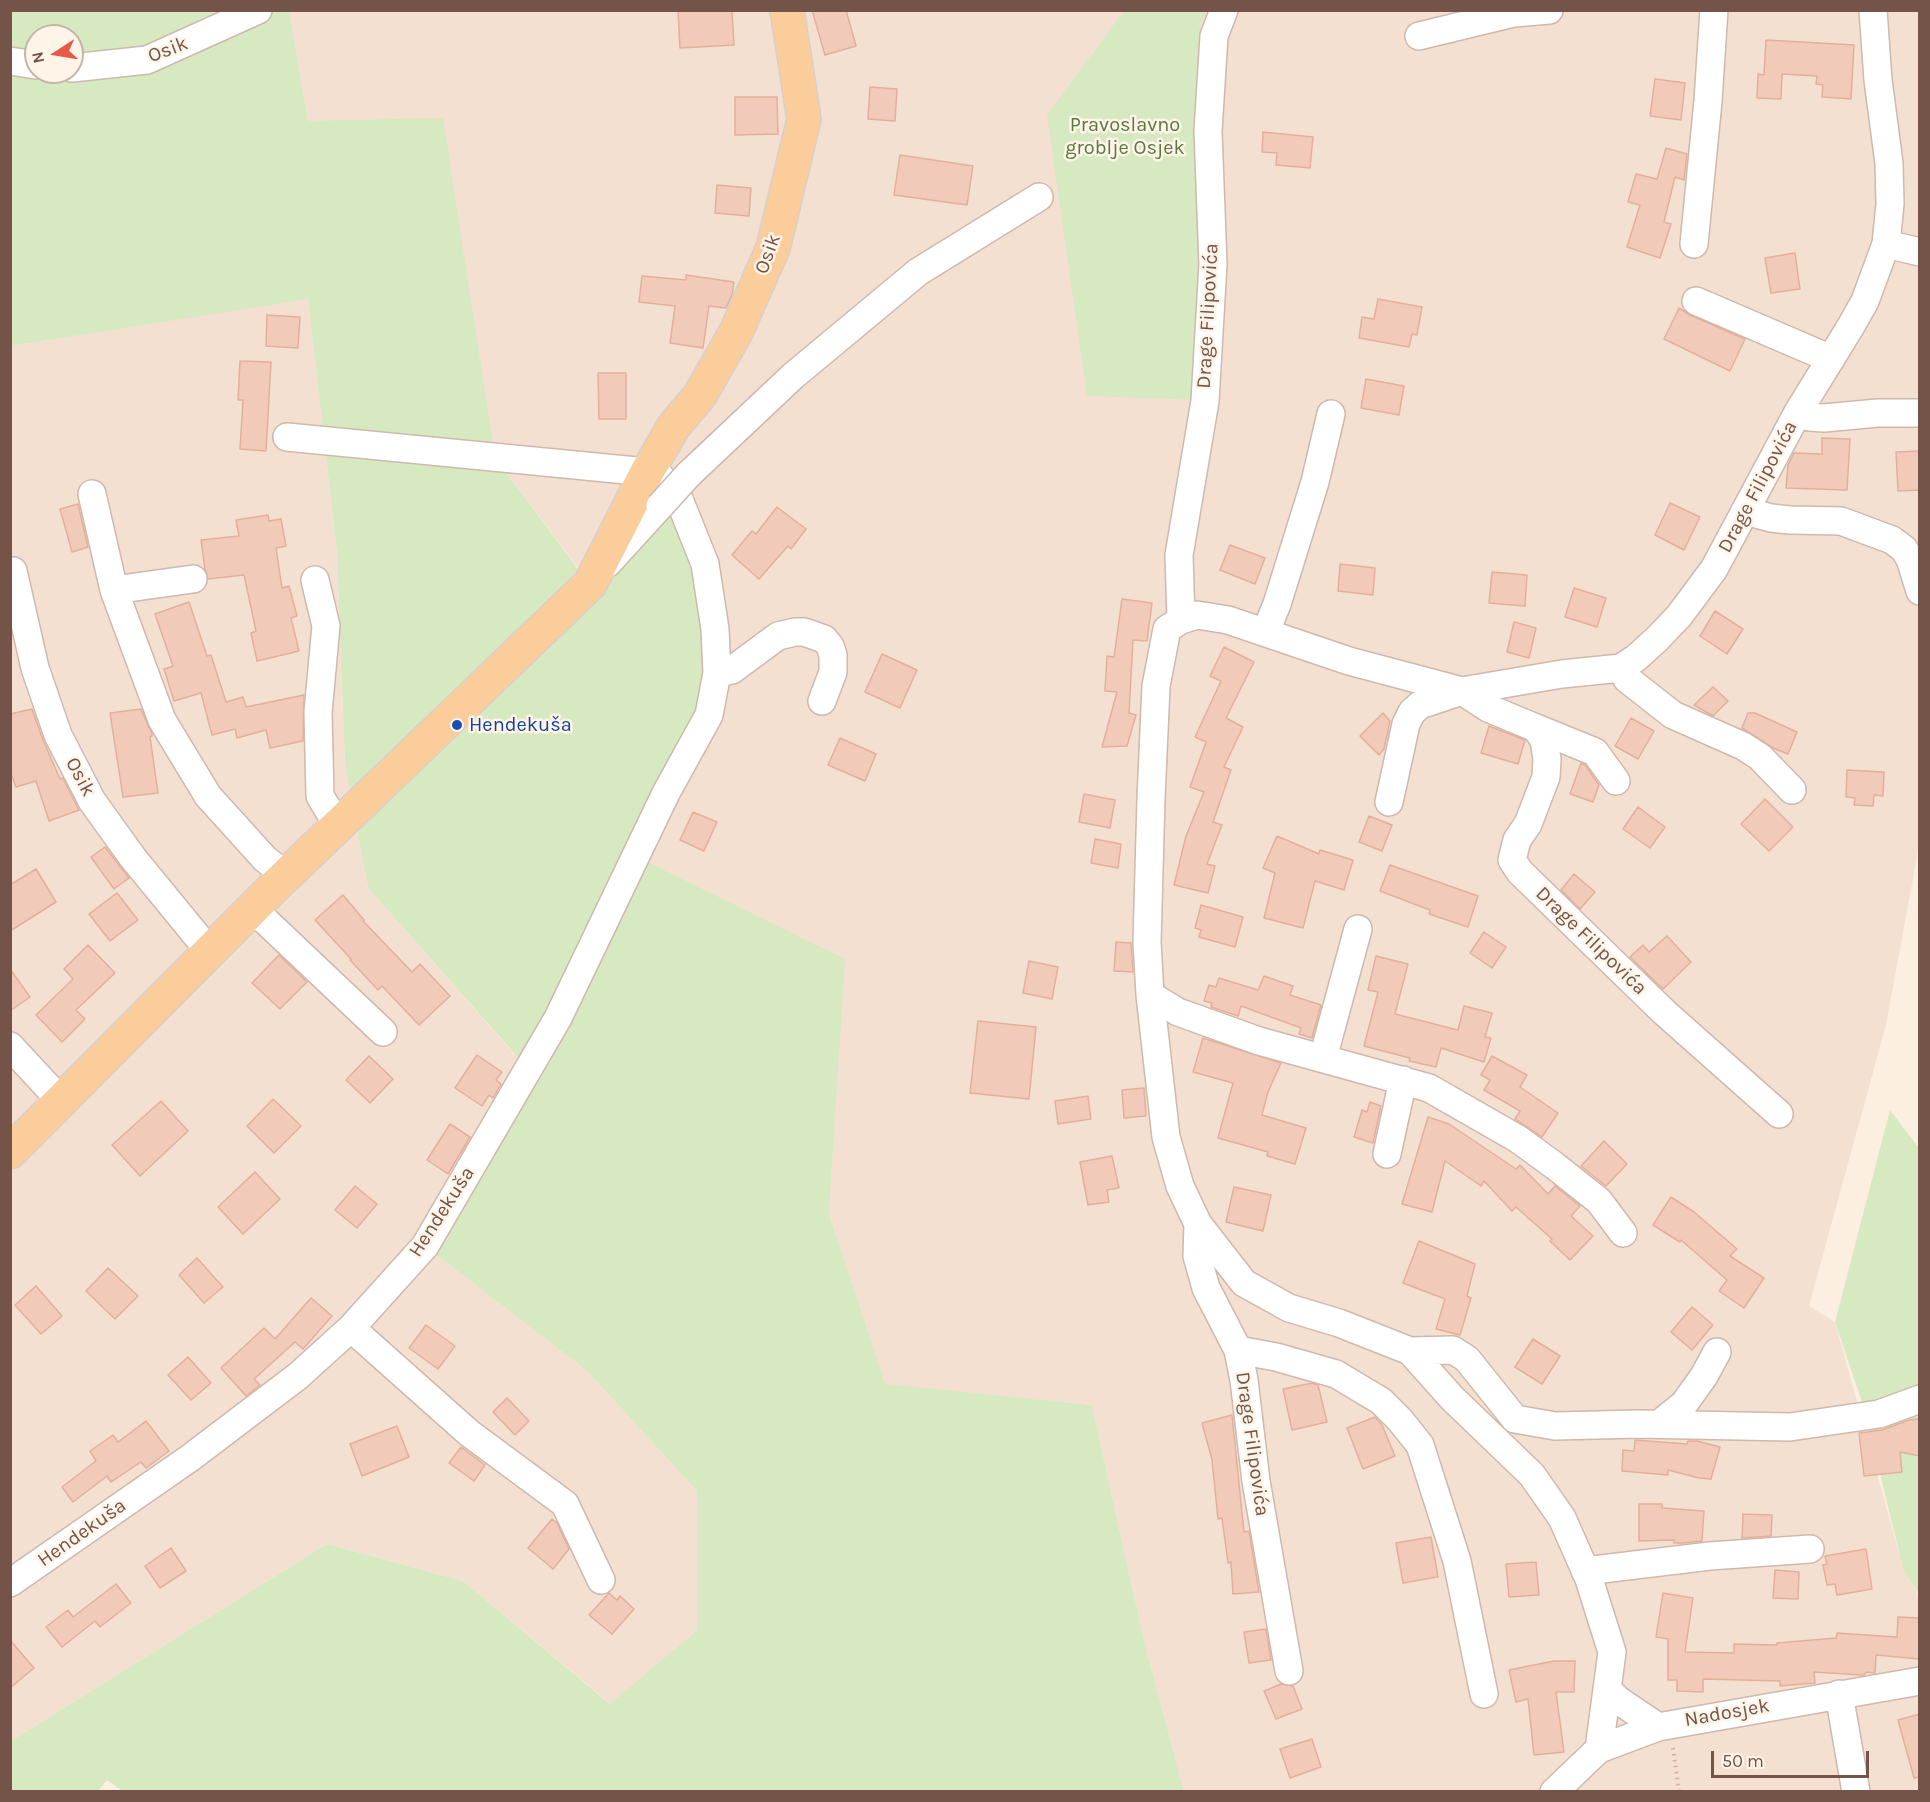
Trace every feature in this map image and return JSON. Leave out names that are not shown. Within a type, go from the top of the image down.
[{"type":"main road","name":"Osik","points":[[10,1152],[253,909],[590,584],[650,467],[674,426],[700,395],[736,332],[773,248],[804,119],[787,10]]},
{"type":"street","name":"Osik","points":[[84,67],[147,60],[258,10]]},
{"type":"street","name":"Drage Filipovića","points":[[1224,10],[1214,36],[1208,131],[1213,264],[1204,401],[1179,555],[1181,620],[1167,629],[1156,686],[1148,886],[1147,942],[1150,995],[1166,1137],[1180,1186],[1198,1224],[1244,1283],[1289,1308],[1339,1323],[1410,1351],[1453,1350],[1467,1359],[1515,1419],[1555,1426],[1659,1424],[1790,1427],[1879,1414],[1920,1399]]},
{"type":"street","points":[[1419,36],[1514,13],[1549,10]]},
{"type":"street","points":[[1694,244],[1714,10]]},
{"type":"street","name":"Drage Filipovića","points":[[1621,668],[1636,658],[1679,616],[1714,569],[1798,412],[1865,301],[1886,244],[1890,204],[1889,163],[1878,80],[1873,10]]},
{"type":"street","points":[[590,584],[688,475],[794,376],[918,272],[1039,197]]},
{"type":"street","points":[[1886,244],[1920,252]]},
{"type":"street","points":[[1696,301],[1831,358]]},
{"type":"street","name":"Drage Filipovića","points":[[1798,412],[1809,417],[1824,418],[1878,413],[1920,413]]},
{"type":"street","points":[[1266,631],[1277,604],[1315,482],[1331,414]]},
{"type":"street","points":[[287,437],[650,467]]},
{"type":"street","name":"Hendekuša","points":[[10,1583],[190,1458],[298,1376],[351,1328],[425,1246],[558,1018],[666,793],[710,715],[717,673],[715,629],[705,564],[679,499],[650,467]]},
{"type":"street","points":[[92,494],[114,590],[162,720],[208,796],[265,859],[287,876]]},
{"type":"street","points":[[1745,510],[1771,518],[1841,521],[1892,540],[1904,549],[1910,559],[1920,591]]},
{"type":"street","name":"Osik","points":[[13,571],[35,668],[54,724],[92,801],[133,858],[210,952]]},
{"type":"street","points":[[114,590],[193,579]]},
{"type":"street","points":[[315,580],[327,626],[318,712],[320,796],[338,826]]},
{"type":"street","points":[[1181,620],[1197,615],[1228,620],[1349,661],[1462,691],[1488,708],[1595,752],[1616,781]]},
{"type":"street","points":[[717,673],[732,670],[744,663],[778,636],[804,632],[824,639],[833,655],[833,672],[822,701]]},
{"type":"street","points":[[1389,802],[1406,724],[1412,712],[1420,705],[1462,691],[1562,674],[1621,668],[1627,679],[1673,715],[1743,746],[1760,757],[1792,790]]},
{"type":"street","name":"Drage Filipovića","points":[[1536,728],[1545,740],[1546,777],[1528,824],[1517,840],[1512,860],[1520,872],[1664,1012],[1779,1114]]},
{"type":"street","points":[[253,909],[383,1032]]},
{"type":"street","points":[[1323,1058],[1358,929]]},
{"type":"street","points":[[1150,995],[1178,1012],[1259,1041],[1429,1088],[1518,1139],[1599,1201],[1623,1233]]},
{"type":"street","points":[[10,1046],[61,1101]]},
{"type":"street","points":[[1387,1154],[1403,1080]]},
{"type":"street","name":"Drage Filipovića","points":[[1198,1224],[1197,1256],[1206,1288],[1238,1350],[1244,1380],[1256,1481],[1289,1671]]},
{"type":"street","points":[[351,1328],[469,1433],[565,1504],[601,1580]]},
{"type":"street","points":[[1238,1350],[1276,1357],[1336,1374],[1381,1401],[1420,1445],[1457,1561],[1484,1694]]},
{"type":"street","name":"Drage Filipovića","points":[[1410,1351],[1452,1398],[1532,1475],[1562,1518],[1585,1571],[1612,1652],[1599,1749]]},
{"type":"street","points":[[1659,1424],[1684,1404],[1704,1376],[1717,1352]]},
{"type":"street","points":[[1585,1571],[1710,1556],[1810,1549]]},
{"type":"street","name":"Nadosjek","points":[[1554,1791],[1599,1749],[1664,1725],[1920,1681]]},
{"type":"street","points":[[1608,1690],[1618,1700],[1664,1725]]},
{"type":"street","points":[[1839,1694],[1856,1791]]},
{"type":"path","points":[[1664,1725],[1679,1791]]},
{"type":"shaded area","points":[[289,11],[1919,11],[1919,846],[1886,1025],[1809,1306],[1835,1322],[1904,1571],[1919,1596],[1919,1791],[1184,1791],[1144,1641],[1092,1405],[885,1385],[829,1213],[844,959],[636,856],[590,584],[495,457],[308,121]]},
{"type":"shaded area","points":[[308,298],[337,553],[345,764],[368,888],[528,1070],[425,1246],[587,1371],[697,1491],[697,1630],[611,1704],[463,1581],[327,1544],[11,1741],[11,346]]},
{"type":"green space","points":[[11,11],[289,11],[308,121],[443,118],[495,457],[589,584],[679,499],[717,673],[636,856],[845,959],[829,1213],[885,1384],[1092,1405],[1144,1641],[1184,1791],[124,1792],[107,1780],[98,1791],[11,1791],[11,1741],[327,1544],[463,1581],[610,1704],[697,1630],[697,1491],[587,1371],[425,1246],[528,1069],[368,888],[345,764],[337,553],[308,299],[11,346]]},
{"type":"green space","name":"Pravoslavno groblje Osjek","points":[[1124,11],[1206,11],[1200,26],[1199,400],[1087,396],[1047,115]]},
{"type":"green space","points":[[1890,1110],[1919,1148],[1919,1594],[1904,1572],[1864,1408],[1835,1322]]},
{"type":"building","points":[[732,10],[734,45],[680,48],[678,11]]},
{"type":"building","points":[[812,10],[846,10],[856,46],[825,55]]},
{"type":"building","points":[[1766,40],[1854,45],[1851,99],[1822,97],[1823,85],[1816,84],[1817,76],[1782,74],[1781,99],[1757,98],[1758,74],[1764,75]]},
{"type":"building","points":[[1655,79],[1685,83],[1681,120],[1650,116]]},
{"type":"building","points":[[870,87],[897,89],[895,121],[868,119]]},
{"type":"building","points":[[735,97],[777,97],[778,134],[735,135]]},
{"type":"building","points":[[1263,132],[1313,137],[1310,168],[1276,165],[1277,153],[1262,152]]},
{"type":"building","points":[[1666,148],[1687,154],[1684,180],[1675,177],[1664,222],[1671,224],[1660,258],[1627,247],[1640,205],[1628,202],[1636,174],[1657,179]]},
{"type":"building","points":[[900,155],[973,166],[967,205],[894,195]]},
{"type":"building","points":[[717,185],[751,188],[749,216],[715,213]]},
{"type":"building","points":[[1795,253],[1800,289],[1771,293],[1765,258]]},
{"type":"building","points":[[686,275],[734,282],[732,295],[726,308],[709,306],[703,348],[670,343],[675,306],[639,302],[642,276],[686,280]]},
{"type":"building","points":[[1378,299],[1422,307],[1417,335],[1412,334],[1409,347],[1359,338],[1362,317],[1374,319]]},
{"type":"building","points":[[1679,308],[1745,339],[1730,371],[1664,339]]},
{"type":"building","points":[[267,315],[300,317],[298,348],[266,346]]},
{"type":"building","points":[[240,361],[271,362],[266,451],[240,449],[243,400],[238,400]]},
{"type":"building","points":[[598,373],[626,373],[626,419],[599,419]]},
{"type":"building","points":[[1366,379],[1404,386],[1399,415],[1361,408]]},
{"type":"building","points":[[1822,438],[1850,439],[1847,490],[1786,488],[1788,465],[1794,453],[1822,454]]},
{"type":"building","points":[[1920,451],[1920,490],[1898,491],[1896,452]]},
{"type":"building","points":[[1670,503],[1700,517],[1684,550],[1655,535]]},
{"type":"building","points":[[78,504],[88,547],[72,552],[60,509]]},
{"type":"building","points":[[777,507],[806,529],[791,549],[788,546],[759,579],[732,555],[752,531],[756,534]]},
{"type":"building","points":[[268,515],[269,521],[281,519],[286,546],[276,548],[282,588],[289,586],[297,616],[291,618],[299,651],[257,661],[251,633],[256,631],[244,575],[208,579],[201,540],[239,536],[236,520]]},
{"type":"building","points":[[1230,545],[1265,558],[1255,584],[1220,570]]},
{"type":"building","points":[[1340,564],[1375,568],[1373,595],[1338,591]]},
{"type":"building","points":[[1492,572],[1527,575],[1525,606],[1489,603]]},
{"type":"building","points":[[1574,588],[1606,598],[1597,627],[1565,617]]},
{"type":"building","points":[[1122,599],[1152,603],[1147,641],[1133,640],[1129,713],[1136,715],[1127,746],[1102,747],[1117,692],[1105,691],[1107,656],[1114,657]]},
{"type":"building","points":[[189,602],[207,656],[211,655],[226,702],[243,697],[246,707],[304,695],[303,741],[270,748],[266,730],[237,738],[235,729],[212,735],[201,693],[174,701],[164,669],[173,666],[155,614]]},
{"type":"building","points":[[1715,611],[1743,629],[1727,654],[1700,636]]},
{"type":"building","points":[[1514,622],[1536,628],[1529,658],[1507,652]]},
{"type":"building","points":[[1224,647],[1254,662],[1226,718],[1243,727],[1224,767],[1231,770],[1213,822],[1222,825],[1207,864],[1215,866],[1208,893],[1174,885],[1186,836],[1204,792],[1190,787],[1206,742],[1195,737],[1221,681],[1210,676]]},
{"type":"building","points":[[882,654],[917,670],[900,708],[865,692]]},
{"type":"building","points":[[1713,687],[1728,701],[1713,716],[1694,705]]},
{"type":"building","points":[[32,709],[60,779],[63,778],[79,810],[49,821],[36,781],[16,787],[10,771],[10,714]]},
{"type":"building","points":[[141,709],[152,734],[150,737],[158,793],[123,797],[110,713]]},
{"type":"building","points":[[1383,713],[1390,721],[1384,749],[1379,755],[1360,736]]},
{"type":"building","points":[[1748,713],[1755,713],[1797,732],[1788,754],[1773,748],[1742,728]]},
{"type":"building","points":[[1631,718],[1654,731],[1638,759],[1615,746]]},
{"type":"building","points":[[1489,726],[1525,740],[1518,764],[1481,753]]},
{"type":"building","points":[[840,738],[876,754],[865,781],[828,765]]},
{"type":"building","points":[[1581,763],[1585,765],[1599,785],[1593,802],[1570,794]]},
{"type":"building","points":[[1847,770],[1884,772],[1883,796],[1874,795],[1873,806],[1854,805],[1855,798],[1846,797]]},
{"type":"building","points":[[1084,794],[1115,800],[1110,828],[1079,822]]},
{"type":"building","points":[[1765,799],[1793,827],[1769,851],[1741,824]]},
{"type":"building","points":[[1638,807],[1665,827],[1650,848],[1623,829]]},
{"type":"building","points":[[693,812],[717,822],[704,851],[680,840]]},
{"type":"building","points":[[1369,816],[1392,825],[1382,851],[1359,842]]},
{"type":"building","points":[[1277,836],[1319,854],[1320,850],[1353,860],[1344,890],[1315,881],[1303,928],[1264,918],[1275,873],[1263,868]]},
{"type":"building","points":[[1095,839],[1121,844],[1118,868],[1091,863]]},
{"type":"building","points":[[105,847],[129,878],[114,889],[91,857]]},
{"type":"building","points":[[1390,865],[1478,896],[1468,927],[1429,914],[1430,910],[1380,891]]},
{"type":"building","points":[[36,869],[56,902],[10,931],[10,885]]},
{"type":"building","points":[[1574,874],[1595,892],[1580,909],[1561,890]]},
{"type":"building","points":[[117,893],[138,920],[110,941],[89,914]]},
{"type":"building","points":[[343,895],[363,921],[412,972],[420,964],[450,996],[419,1025],[382,986],[378,990],[315,920]]},
{"type":"building","points":[[1201,905],[1243,917],[1235,947],[1199,937],[1201,930],[1195,928]]},
{"type":"building","points":[[1484,932],[1506,947],[1492,968],[1470,953]]},
{"type":"building","points":[[1667,936],[1691,962],[1663,989],[1630,957],[1643,945],[1649,952]]},
{"type":"building","points":[[1116,942],[1131,943],[1133,972],[1114,971]]},
{"type":"building","points":[[88,945],[115,973],[76,1010],[85,1019],[62,1042],[36,1015],[73,979],[64,969]]},
{"type":"building","points":[[279,955],[307,982],[280,1009],[252,983]]},
{"type":"building","points":[[1376,956],[1408,964],[1395,1014],[1458,1030],[1464,1006],[1492,1013],[1485,1037],[1491,1038],[1484,1062],[1441,1048],[1436,1067],[1409,1061],[1410,1058],[1364,1046],[1378,992],[1368,990]]},
{"type":"building","points":[[1029,961],[1058,967],[1052,999],[1023,993]]},
{"type":"building","points":[[10,969],[30,997],[10,1011]]},
{"type":"building","points":[[1264,976],[1293,986],[1290,995],[1321,1005],[1312,1038],[1299,1034],[1301,1028],[1241,1006],[1238,1016],[1211,1007],[1212,1003],[1204,1001],[1209,985],[1216,987],[1219,978],[1258,990]]},
{"type":"building","points":[[978,1021],[1036,1027],[1029,1099],[970,1093]]},
{"type":"building","points":[[1203,1038],[1281,1063],[1268,1092],[1262,1115],[1306,1128],[1295,1164],[1267,1156],[1268,1152],[1218,1138],[1233,1083],[1193,1072]]},
{"type":"building","points":[[477,1055],[502,1072],[496,1080],[501,1084],[493,1098],[489,1095],[482,1106],[455,1088]]},
{"type":"building","points":[[369,1056],[393,1079],[370,1103],[346,1080]]},
{"type":"building","points":[[1492,1056],[1527,1075],[1520,1087],[1558,1113],[1542,1137],[1515,1119],[1520,1111],[1484,1090],[1490,1080],[1481,1075]]},
{"type":"building","points":[[1144,1088],[1146,1116],[1124,1118],[1122,1090]]},
{"type":"building","points":[[1088,1096],[1091,1119],[1058,1124],[1055,1101]]},
{"type":"building","points":[[273,1099],[301,1126],[274,1153],[247,1126]]},
{"type":"building","points":[[161,1101],[188,1131],[140,1176],[112,1145]]},
{"type":"building","points":[[1370,1102],[1381,1106],[1373,1143],[1354,1137],[1362,1110],[1367,1112]]},
{"type":"building","points":[[1428,1117],[1449,1124],[1516,1169],[1520,1165],[1548,1194],[1555,1186],[1580,1206],[1571,1216],[1593,1236],[1570,1260],[1550,1241],[1552,1239],[1516,1207],[1512,1211],[1484,1181],[1481,1186],[1445,1161],[1432,1212],[1402,1204]]},
{"type":"building","points":[[450,1124],[470,1137],[448,1174],[427,1160]]},
{"type":"building","points":[[1604,1141],[1627,1164],[1606,1186],[1581,1166]]},
{"type":"building","points":[[1112,1156],[1119,1188],[1107,1190],[1109,1202],[1088,1205],[1080,1162]]},
{"type":"building","points":[[255,1172],[280,1199],[243,1234],[218,1207]]},
{"type":"building","points":[[355,1186],[377,1204],[357,1228],[335,1210]]},
{"type":"building","points":[[1234,1187],[1271,1195],[1263,1231],[1226,1222]]},
{"type":"building","points":[[1671,1197],[1694,1212],[1737,1249],[1730,1256],[1764,1278],[1744,1308],[1719,1291],[1727,1280],[1681,1240],[1680,1242],[1653,1225]]},
{"type":"building","points":[[1419,1241],[1475,1264],[1467,1296],[1471,1298],[1460,1335],[1436,1329],[1445,1299],[1403,1283]]},
{"type":"building","points":[[197,1258],[223,1287],[204,1303],[179,1275]]},
{"type":"building","points":[[108,1268],[138,1296],[115,1319],[86,1291]]},
{"type":"building","points":[[36,1286],[62,1316],[41,1334],[15,1305]]},
{"type":"building","points":[[311,1298],[332,1316],[303,1349],[295,1342],[254,1379],[260,1385],[246,1396],[221,1368],[264,1328],[275,1339]]},
{"type":"building","points":[[1692,1307],[1713,1325],[1692,1350],[1671,1332]]},
{"type":"building","points":[[426,1325],[455,1346],[438,1369],[409,1348]]},
{"type":"building","points":[[1533,1339],[1560,1356],[1542,1384],[1515,1367]]},
{"type":"building","points":[[188,1357],[211,1383],[191,1400],[168,1375]]},
{"type":"building","points":[[1312,1383],[1318,1385],[1327,1422],[1292,1430],[1283,1389]]},
{"type":"building","points":[[507,1398],[529,1421],[515,1435],[493,1412]]},
{"type":"building","points":[[1232,1415],[1244,1532],[1249,1531],[1259,1592],[1233,1594],[1231,1562],[1228,1563],[1222,1518],[1218,1519],[1212,1460],[1202,1423]]},
{"type":"building","points":[[1375,1417],[1382,1425],[1395,1456],[1363,1469],[1347,1428]]},
{"type":"building","points":[[1920,1419],[1920,1456],[1900,1452],[1902,1472],[1864,1476],[1859,1433],[1882,1430],[1909,1420]]},
{"type":"building","points":[[146,1421],[169,1451],[146,1468],[141,1462],[111,1482],[107,1476],[73,1502],[62,1487],[96,1461],[90,1451],[113,1435],[118,1442]]},
{"type":"building","points":[[397,1426],[409,1457],[362,1476],[350,1444]]},
{"type":"building","points":[[1635,1440],[1687,1444],[1688,1441],[1697,1441],[1720,1447],[1711,1479],[1668,1470],[1668,1475],[1622,1471],[1623,1450],[1634,1451]]},
{"type":"building","points":[[461,1447],[485,1465],[474,1481],[449,1463]]},
{"type":"building","points":[[1639,1504],[1662,1504],[1662,1508],[1704,1511],[1702,1541],[1674,1543],[1674,1540],[1639,1541]]},
{"type":"building","points":[[1743,1514],[1772,1515],[1771,1536],[1742,1538]]},
{"type":"building","points":[[552,1519],[557,1523],[569,1549],[553,1569],[528,1548]]},
{"type":"building","points":[[1431,1537],[1438,1577],[1403,1583],[1396,1543]]},
{"type":"building","points":[[171,1548],[186,1571],[160,1588],[145,1566]]},
{"type":"building","points":[[1866,1549],[1872,1589],[1837,1595],[1835,1584],[1827,1585],[1823,1565],[1827,1564],[1825,1556]]},
{"type":"building","points":[[1536,1562],[1539,1595],[1509,1597],[1506,1564]]},
{"type":"building","points":[[1775,1570],[1799,1572],[1798,1599],[1773,1598]]},
{"type":"building","points":[[116,1584],[131,1603],[100,1627],[95,1621],[62,1647],[46,1627],[68,1610],[73,1617]]},
{"type":"building","points":[[609,1593],[617,1600],[620,1596],[634,1609],[612,1634],[589,1615]]},
{"type":"building","points":[[1663,1593],[1693,1598],[1685,1652],[1734,1653],[1734,1644],[1777,1645],[1777,1643],[1836,1638],[1837,1633],[1897,1637],[1898,1617],[1920,1618],[1920,1659],[1876,1655],[1875,1673],[1866,1672],[1861,1675],[1814,1672],[1815,1683],[1780,1686],[1780,1681],[1703,1679],[1703,1692],[1677,1691],[1677,1680],[1668,1680],[1668,1639],[1656,1637]]},
{"type":"building","points":[[1266,1629],[1271,1660],[1249,1663],[1244,1632]]},
{"type":"building","points":[[10,1640],[34,1668],[10,1688]]},
{"type":"building","points":[[1554,1661],[1575,1661],[1574,1692],[1556,1692],[1564,1752],[1534,1755],[1528,1699],[1516,1702],[1509,1670]]},
{"type":"building","points":[[1281,1684],[1293,1686],[1302,1709],[1276,1719],[1264,1691]]},
{"type":"building","points":[[1920,1714],[1920,1777],[1914,1778],[1898,1720]]},
{"type":"building","points":[[1312,1739],[1321,1767],[1290,1778],[1280,1749]]},
{"type":"place","name":"Hendekuša","points":[[457,725]]}]
